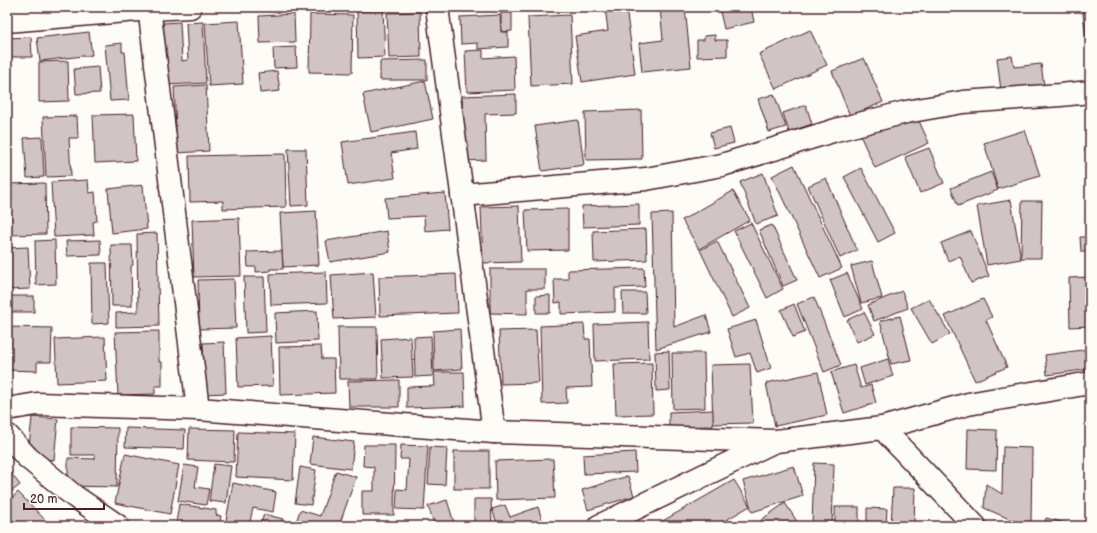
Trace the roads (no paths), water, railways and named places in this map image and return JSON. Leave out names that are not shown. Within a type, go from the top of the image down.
[{"type":"street","points":[[7,21],[150,8],[190,7]]},
{"type":"street","points":[[437,7],[494,432]]},
{"type":"street","points":[[150,8],[198,409]]},
{"type":"street","points":[[462,195],[646,179],[722,165],[836,130],[906,112],[963,102],[1090,92]]},
{"type":"street","points":[[7,409],[37,404],[198,409],[494,432],[776,441],[882,428],[968,404],[1090,383]]},
{"type":"street","points":[[882,428],[975,526]]},
{"type":"street","points":[[7,434],[27,457],[74,496],[118,526]]},
{"type":"street","points":[[599,526],[776,441]]}]
